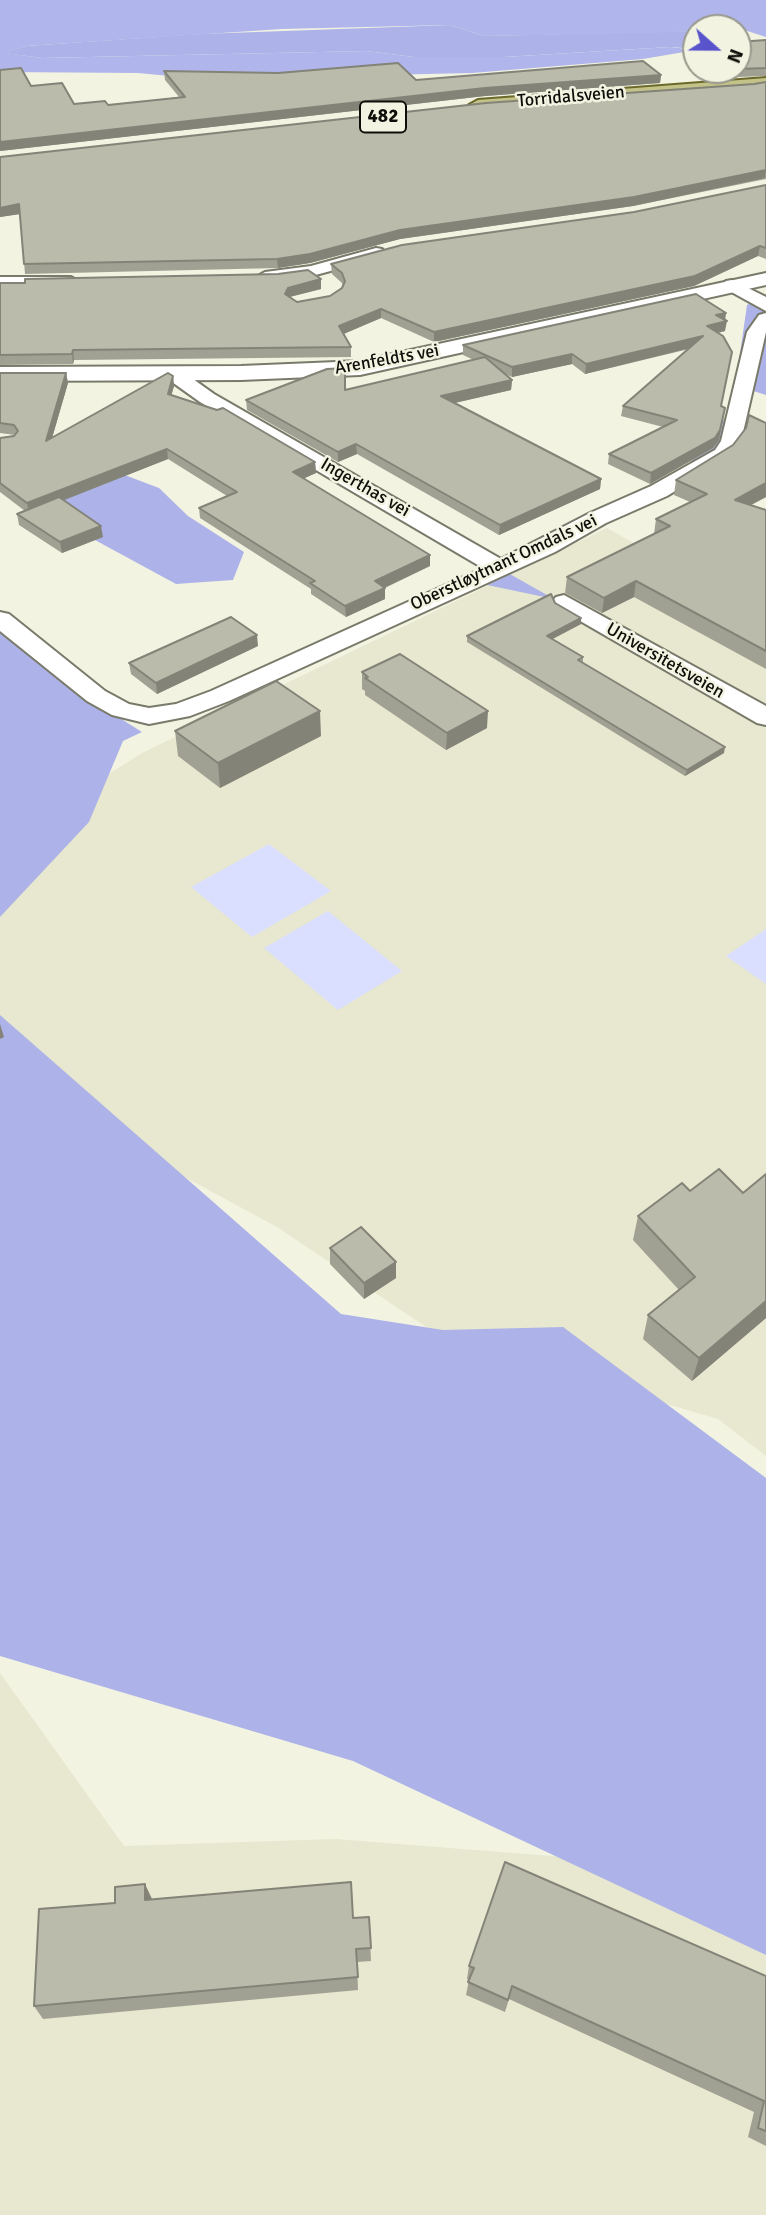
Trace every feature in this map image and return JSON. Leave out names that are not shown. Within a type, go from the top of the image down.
[{"type":"main road","name":"Torridalsveien","points":[[457,108],[766,83]]},
{"type":"street","points":[[248,278],[312,271],[388,250]]},
{"type":"street","points":[[312,271],[331,284]]},
{"type":"street","points":[[0,282],[91,281]]},
{"type":"street","name":"Arenfeldts vei","points":[[0,374],[213,373],[367,367],[732,285],[764,282]]},
{"type":"street","points":[[732,285],[766,305]]},
{"type":"street","name":"Oberstløytnant Omdals vei","points":[[0,619],[96,696],[121,710],[149,716],[181,711],[220,696],[500,568],[659,491],[722,454],[731,442],[756,332],[766,319]]},
{"type":"street","name":"Ingerthas vei","points":[[172,373],[192,389],[500,568]]},
{"type":"street","points":[[213,373],[229,409]]},
{"type":"street","name":"Universitetsveien","points":[[564,602],[766,718]]},
{"type":"shaded area","points":[[0,0],[766,0],[766,37],[752,32],[752,14],[682,14],[682,32],[484,36],[450,25],[282,29],[26,46],[6,53],[42,58],[366,51],[414,57],[504,57],[682,48],[682,52],[643,59],[472,73],[201,79],[138,73],[0,72]]},
{"type":"shaded area","points":[[450,25],[484,36],[682,31],[682,48],[504,57],[414,57],[366,51],[42,58],[4,53],[26,46],[200,34]]},
{"type":"shaded area","points":[[766,294],[766,395],[744,388],[731,441],[547,547],[501,569],[554,599],[468,581],[601,514],[687,466],[732,409],[747,305]]},
{"type":"shaded area","points":[[56,449],[159,488],[188,516],[244,552],[233,580],[176,584],[82,533],[9,479]]},
{"type":"shaded area","points":[[607,528],[766,617],[766,1456],[718,1419],[444,1339],[277,1227],[0,1077],[0,843],[142,753]]},
{"type":"shaded area","points":[[0,623],[96,703],[142,732],[123,741],[89,822],[0,917]]},
{"type":"shaded area","points":[[269,844],[331,891],[252,937],[191,887]]},
{"type":"shaded area","points":[[328,911],[402,971],[338,1010],[264,948]]},
{"type":"shaded area","points":[[766,929],[766,984],[726,956]]},
{"type":"shaded area","points":[[0,1015],[341,1314],[443,1330],[563,1327],[766,1478],[766,1955],[353,1761],[0,1656]]},
{"type":"shaded area","points":[[0,1673],[124,1846],[336,1839],[564,1857],[766,1955],[766,2215],[0,2215]]},
{"type":"building","points":[[766,40],[766,68],[752,69],[752,41]]},
{"type":"building","points":[[643,61],[661,75],[485,88],[0,142],[0,70],[21,68],[31,86],[62,83],[74,104],[105,101],[108,105],[185,97],[164,71],[278,73],[398,63],[416,80]]},
{"type":"building","points":[[766,82],[766,170],[634,197],[400,230],[310,254],[277,259],[24,264],[19,204],[0,208],[0,157],[486,103]]},
{"type":"building","points":[[766,185],[766,248],[760,246],[695,276],[434,332],[381,309],[339,326],[351,347],[73,350],[72,354],[0,355],[0,283],[25,283],[25,279],[278,274],[308,270],[321,279],[288,288],[285,294],[297,302],[330,296],[342,288],[345,281],[342,273],[331,264],[402,245],[634,212]]},
{"type":"building","points":[[696,294],[726,313],[716,315],[727,321],[707,326],[723,336],[732,352],[721,406],[725,408],[720,430],[715,438],[651,473],[609,454],[677,420],[623,406],[703,336],[586,364],[572,354],[512,367],[463,345]]},
{"type":"building","points":[[485,357],[512,380],[441,396],[601,479],[500,525],[356,444],[338,452],[246,400],[327,369],[345,368],[345,390]]},
{"type":"building","points":[[0,373],[66,373],[46,441],[168,373],[173,376],[168,394],[217,410],[223,408],[315,462],[293,472],[430,555],[375,581],[385,588],[345,606],[310,583],[315,581],[199,508],[237,492],[167,449],[27,503],[0,483],[0,438],[14,436],[18,431],[14,425],[0,423]]},
{"type":"building","points":[[749,415],[766,423],[766,483],[735,500],[766,510],[766,651],[636,581],[604,598],[567,577],[670,526],[656,519],[707,494],[676,480],[733,445],[746,428]]},
{"type":"building","points":[[59,497],[101,526],[60,542],[17,514]]},
{"type":"building","points":[[551,594],[555,603],[581,618],[547,636],[583,657],[578,660],[725,747],[687,770],[467,636]]},
{"type":"building","points":[[231,617],[257,635],[156,683],[129,663]]},
{"type":"building","points":[[400,654],[488,711],[447,733],[365,678],[368,677],[362,672]]},
{"type":"building","points":[[276,681],[320,711],[218,763],[175,731]]},
{"type":"building","points":[[719,1169],[743,1193],[766,1174],[766,1301],[699,1358],[648,1315],[695,1277],[638,1216],[682,1183],[690,1191]]},
{"type":"building","points":[[361,1227],[396,1262],[364,1283],[330,1248]]},
{"type":"building","points":[[505,1862],[766,1976],[766,2131],[758,2128],[764,2101],[512,1986],[508,2000],[468,1982],[474,1968],[469,1966]]},
{"type":"building","points":[[351,1882],[353,1918],[369,1917],[371,1948],[356,1949],[358,1977],[34,2006],[39,1909],[115,1903],[115,1887],[145,1884],[145,1900]]}]
